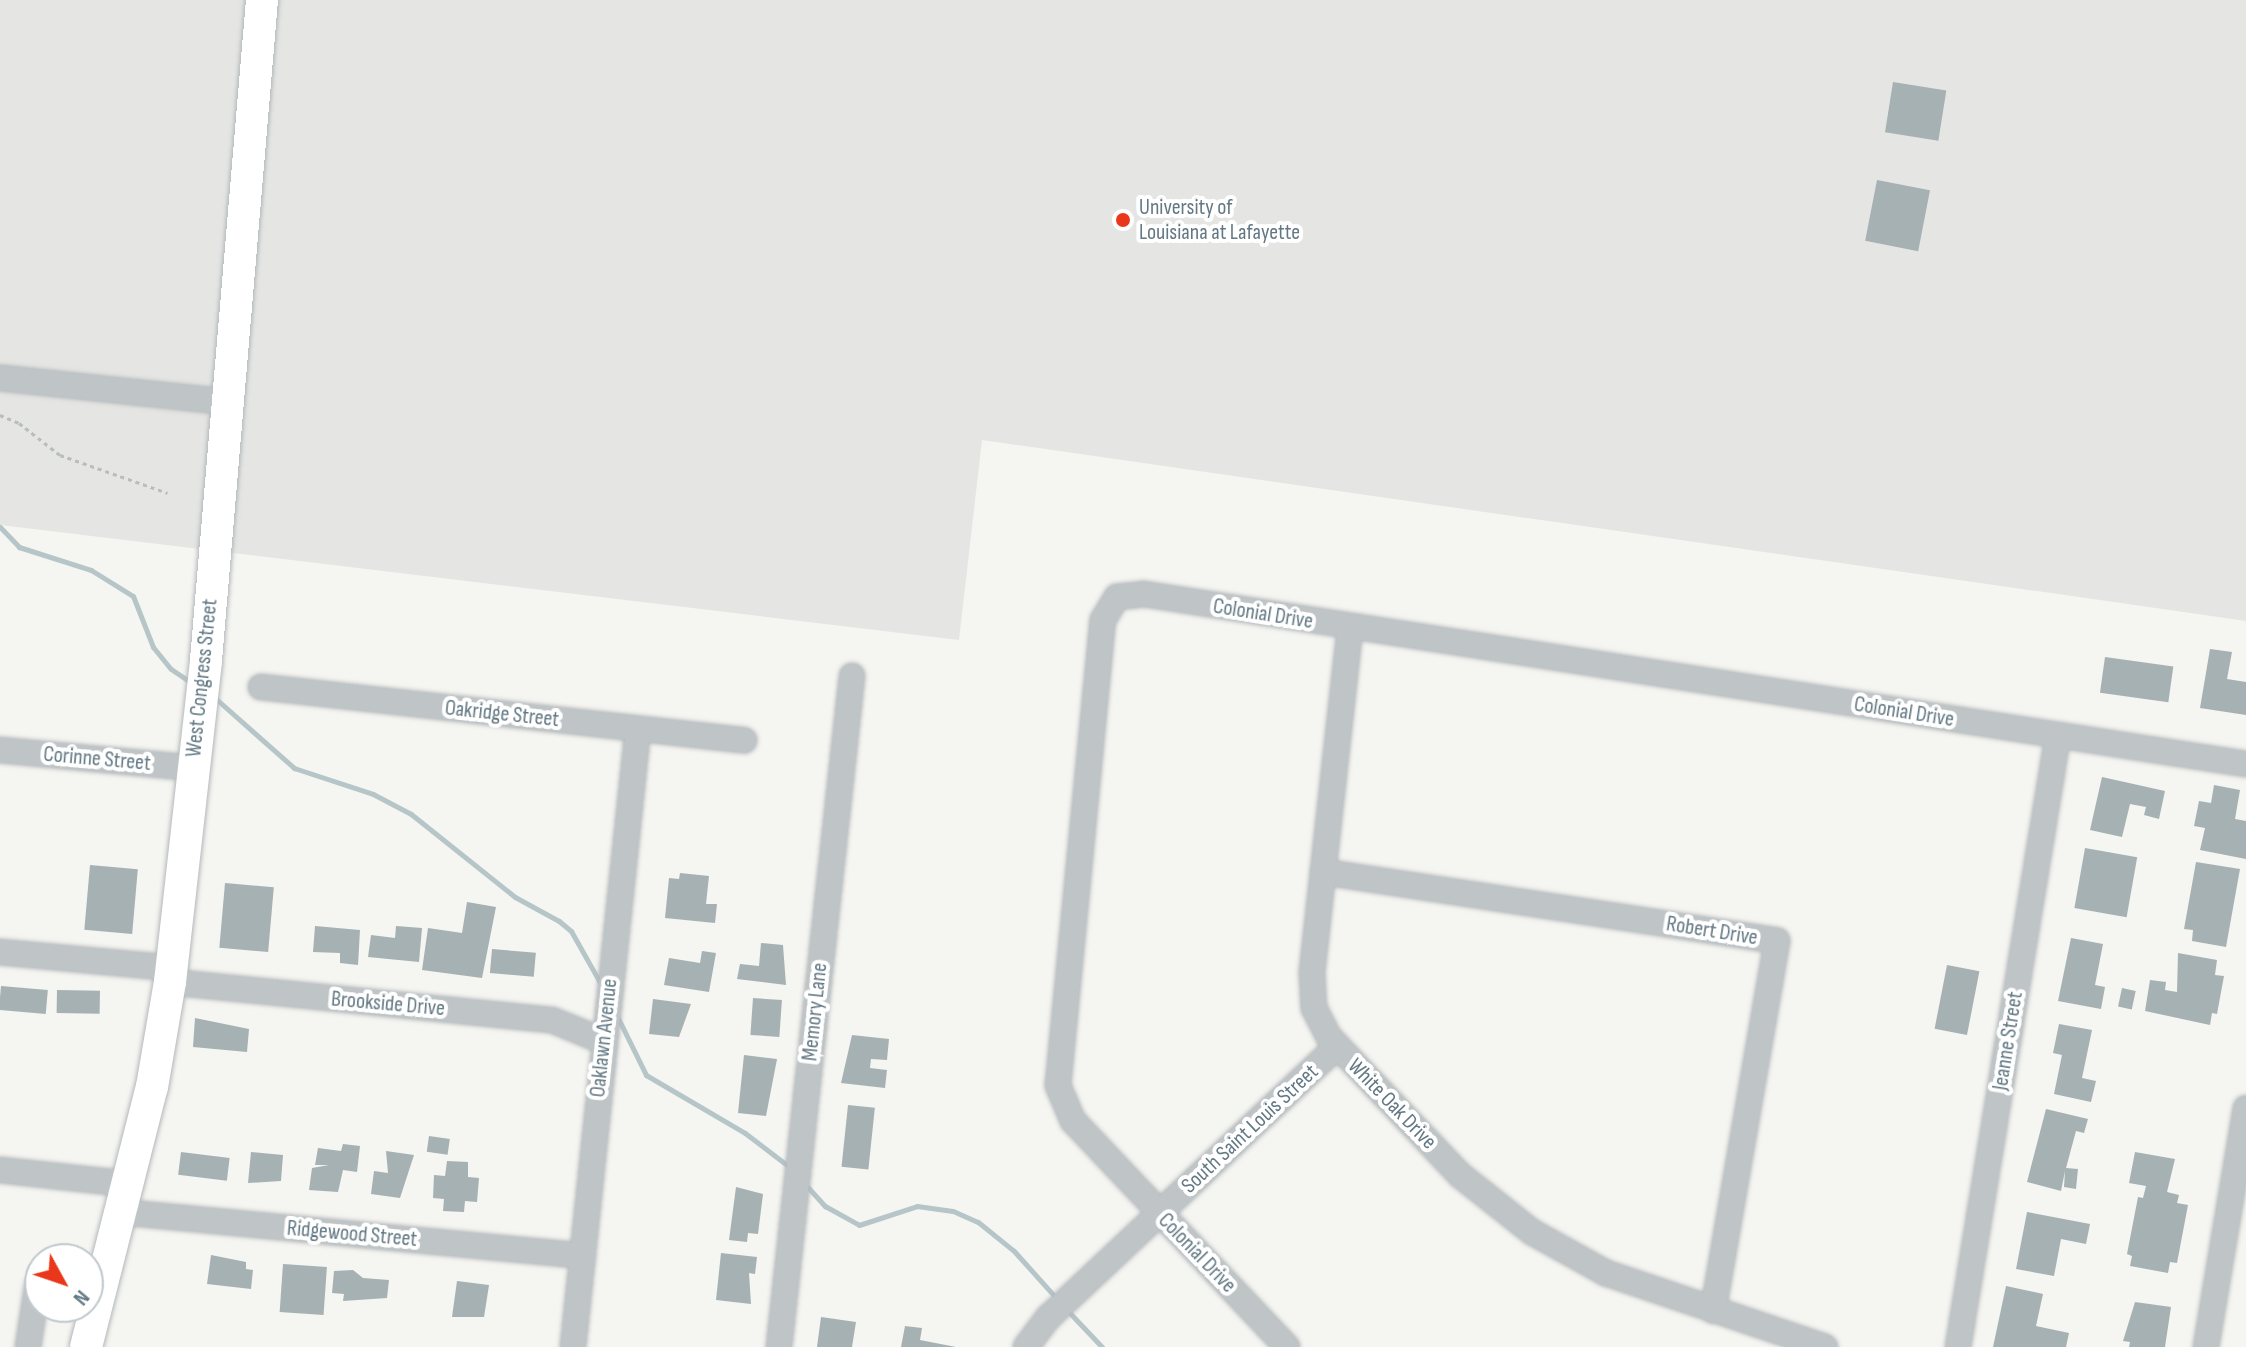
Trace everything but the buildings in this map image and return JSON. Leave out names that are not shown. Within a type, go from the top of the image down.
[{"type":"main road","name":"West Congress Street","points":[[86,1347],[124,1198],[170,975],[201,715],[262,0]]},
{"type":"street","points":[[0,378],[227,402]]},
{"type":"street","name":"Colonial Drive","points":[[1287,1347],[1073,1121],[1058,1085],[1107,608],[1117,597],[1144,594],[2246,764]]},
{"type":"street","name":"White Oak Drive","points":[[1350,628],[1312,991],[1317,1019],[1337,1047],[1460,1175],[1532,1232],[1606,1273],[1825,1347]]},
{"type":"street","name":"Memory Lane","points":[[779,1347],[852,676]]},
{"type":"street","name":"Oakridge Street","points":[[261,687],[744,740]]},
{"type":"street","name":"Oaklawn Avenue","points":[[573,1347],[638,729]]},
{"type":"street","name":"Jeanne Street","points":[[1958,1347],[2058,735]]},
{"type":"street","name":"Corinne Street","points":[[0,750],[193,768]]},
{"type":"street","name":"Robert Drive","points":[[1323,872],[1777,941],[1713,1310]]},
{"type":"street","name":"Brookside Drive","points":[[0,952],[552,1020],[603,1041]]},
{"type":"street","name":"South Saint Louis Street","points":[[1026,1347],[1049,1317],[1337,1047]]},
{"type":"street","points":[[2206,1347],[2246,1108]]},
{"type":"street","name":"Ridgewood Street","points":[[0,1170],[124,1198],[583,1256]]},
{"type":"street","points":[[28,1347],[32,1323]]},
{"type":"path","points":[[0,415],[19,423],[60,455],[168,493]]},
{"type":"shaded area","name":"University of Louisiana at Lafayette","points":[[0,0],[2246,0],[2246,621],[982,440],[959,640],[0,525]]},
{"type":"waterway","points":[[0,527],[19,547],[91,570],[133,596],[153,647],[171,669],[193,684]]},
{"type":"waterway","points":[[215,698],[294,768],[373,794],[411,814],[515,897],[559,921],[571,931],[602,986]]},
{"type":"waterway","points":[[617,1016],[646,1075],[745,1133],[791,1168]]},
{"type":"waterway","points":[[805,1184],[825,1206],[859,1225],[917,1206],[953,1211],[978,1222],[1014,1251],[1058,1300]]},
{"type":"waterway","points":[[1067,1310],[1102,1347]]},
{"type":"place","name":"University of Louisiana at Lafayette","points":[[1123,220]]}]
